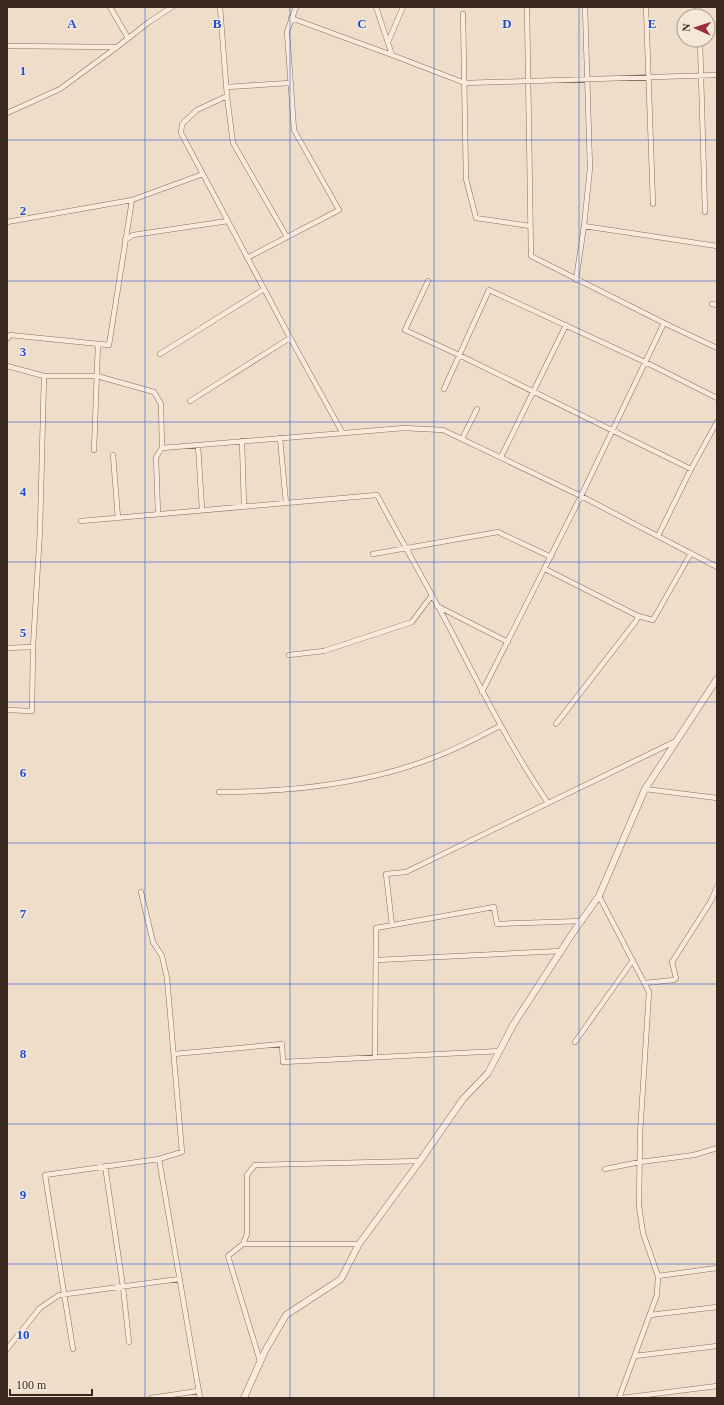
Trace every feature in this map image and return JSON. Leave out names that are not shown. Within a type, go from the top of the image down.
[{"type":"street","points":[[110,7],[128,38]]},
{"type":"street","points":[[7,113],[60,89],[149,22],[172,7]]},
{"type":"street","points":[[220,7],[227,96],[233,143],[286,237]]},
{"type":"street","points":[[247,258],[339,210],[294,130],[289,83],[287,32],[296,7]]},
{"type":"street","points":[[376,7],[392,55]]},
{"type":"street","points":[[388,42],[403,7]]},
{"type":"street","points":[[527,7],[531,256],[576,280],[717,348]]},
{"type":"street","points":[[576,280],[584,226],[590,168],[585,7]]},
{"type":"street","points":[[646,7],[653,204]]},
{"type":"street","points":[[463,14],[466,179],[476,218],[530,226]]},
{"type":"street","points":[[291,18],[465,83],[717,75]]},
{"type":"street","points":[[7,46],[117,47]]},
{"type":"street","points":[[700,48],[705,212]]},
{"type":"street","points":[[227,88],[289,83]]},
{"type":"street","points":[[227,96],[197,110],[182,124],[181,133],[290,338],[342,432]]},
{"type":"street","points":[[7,222],[132,200],[202,174]]},
{"type":"street","points":[[7,339],[10,335],[109,345],[132,200]]},
{"type":"street","points":[[126,240],[133,235],[228,221]]},
{"type":"street","points":[[584,226],[717,246]]},
{"type":"street","points":[[428,281],[405,330],[613,429],[691,469]]},
{"type":"street","points":[[160,354],[264,289]]},
{"type":"street","points":[[444,389],[490,290],[645,362],[717,398]]},
{"type":"street","points":[[482,692],[551,557],[664,323]]},
{"type":"street","points":[[501,457],[566,325]]},
{"type":"street","points":[[190,401],[290,338]]},
{"type":"street","points":[[94,450],[98,344]]},
{"type":"street","points":[[7,366],[44,376],[97,376],[154,392],[161,404],[162,448],[156,457],[158,514]]},
{"type":"street","points":[[7,710],[32,711],[33,647],[40,530],[44,376]]},
{"type":"street","points":[[462,439],[477,409]]},
{"type":"street","points":[[658,536],[691,469],[717,422]]},
{"type":"street","points":[[162,448],[404,428],[443,430],[581,496],[717,567]]},
{"type":"street","points":[[280,438],[286,503]]},
{"type":"street","points":[[242,441],[244,507]]},
{"type":"street","points":[[198,444],[202,510]]},
{"type":"street","points":[[113,455],[118,518]]},
{"type":"street","points":[[81,521],[377,495],[432,595],[500,726],[548,803]]},
{"type":"street","points":[[373,554],[498,532],[551,557]]},
{"type":"street","points":[[544,569],[638,616],[653,620],[691,553]]},
{"type":"street","points":[[289,655],[324,651],[412,622],[432,595]]},
{"type":"street","points":[[437,606],[508,642]]},
{"type":"street","points":[[556,724],[636,621],[638,616]]},
{"type":"street","points":[[7,648],[33,647]]},
{"type":"street","points":[[244,1398],[260,1361],[286,1315],[341,1279],[359,1244],[463,1099],[488,1073],[513,1025],[599,896],[645,790],[717,680]]},
{"type":"street","points":[[219,792],[261,792],[353,781],[406,768],[441,755],[500,726]]},
{"type":"street","points":[[392,925],[386,874],[406,872],[677,740]]},
{"type":"street","points":[[645,790],[717,798]]},
{"type":"street","points":[[645,983],[674,980],[676,978],[672,962],[711,901],[717,887]]},
{"type":"street","points":[[74,1349],[45,1175],[159,1158],[182,1152],[168,978],[162,956],[153,942],[141,892]]},
{"type":"street","points":[[599,896],[649,992],[640,1134],[639,1206],[643,1233],[658,1276],[656,1295],[650,1315],[620,1398],[717,1386]]},
{"type":"street","points":[[376,1057],[376,928],[494,907],[498,924],[582,921]]},
{"type":"street","points":[[377,960],[561,951]]},
{"type":"street","points":[[575,1042],[633,960]]},
{"type":"street","points":[[174,1054],[282,1044],[283,1062],[500,1051]]},
{"type":"street","points":[[605,1169],[640,1162],[694,1155],[717,1148]]},
{"type":"street","points":[[159,1158],[178,1279],[200,1398]]},
{"type":"street","points":[[260,1361],[228,1256],[243,1244],[247,1234],[246,1175],[255,1165],[420,1161]]},
{"type":"street","points":[[105,1166],[123,1287],[129,1342]]},
{"type":"street","points":[[243,1244],[359,1244]]},
{"type":"street","points":[[658,1276],[717,1268]]},
{"type":"street","points":[[7,1349],[40,1308],[59,1294],[178,1279]]},
{"type":"street","points":[[650,1315],[717,1307]]},
{"type":"street","points":[[635,1356],[717,1346]]},
{"type":"street","points":[[151,1398],[198,1391]]}]
